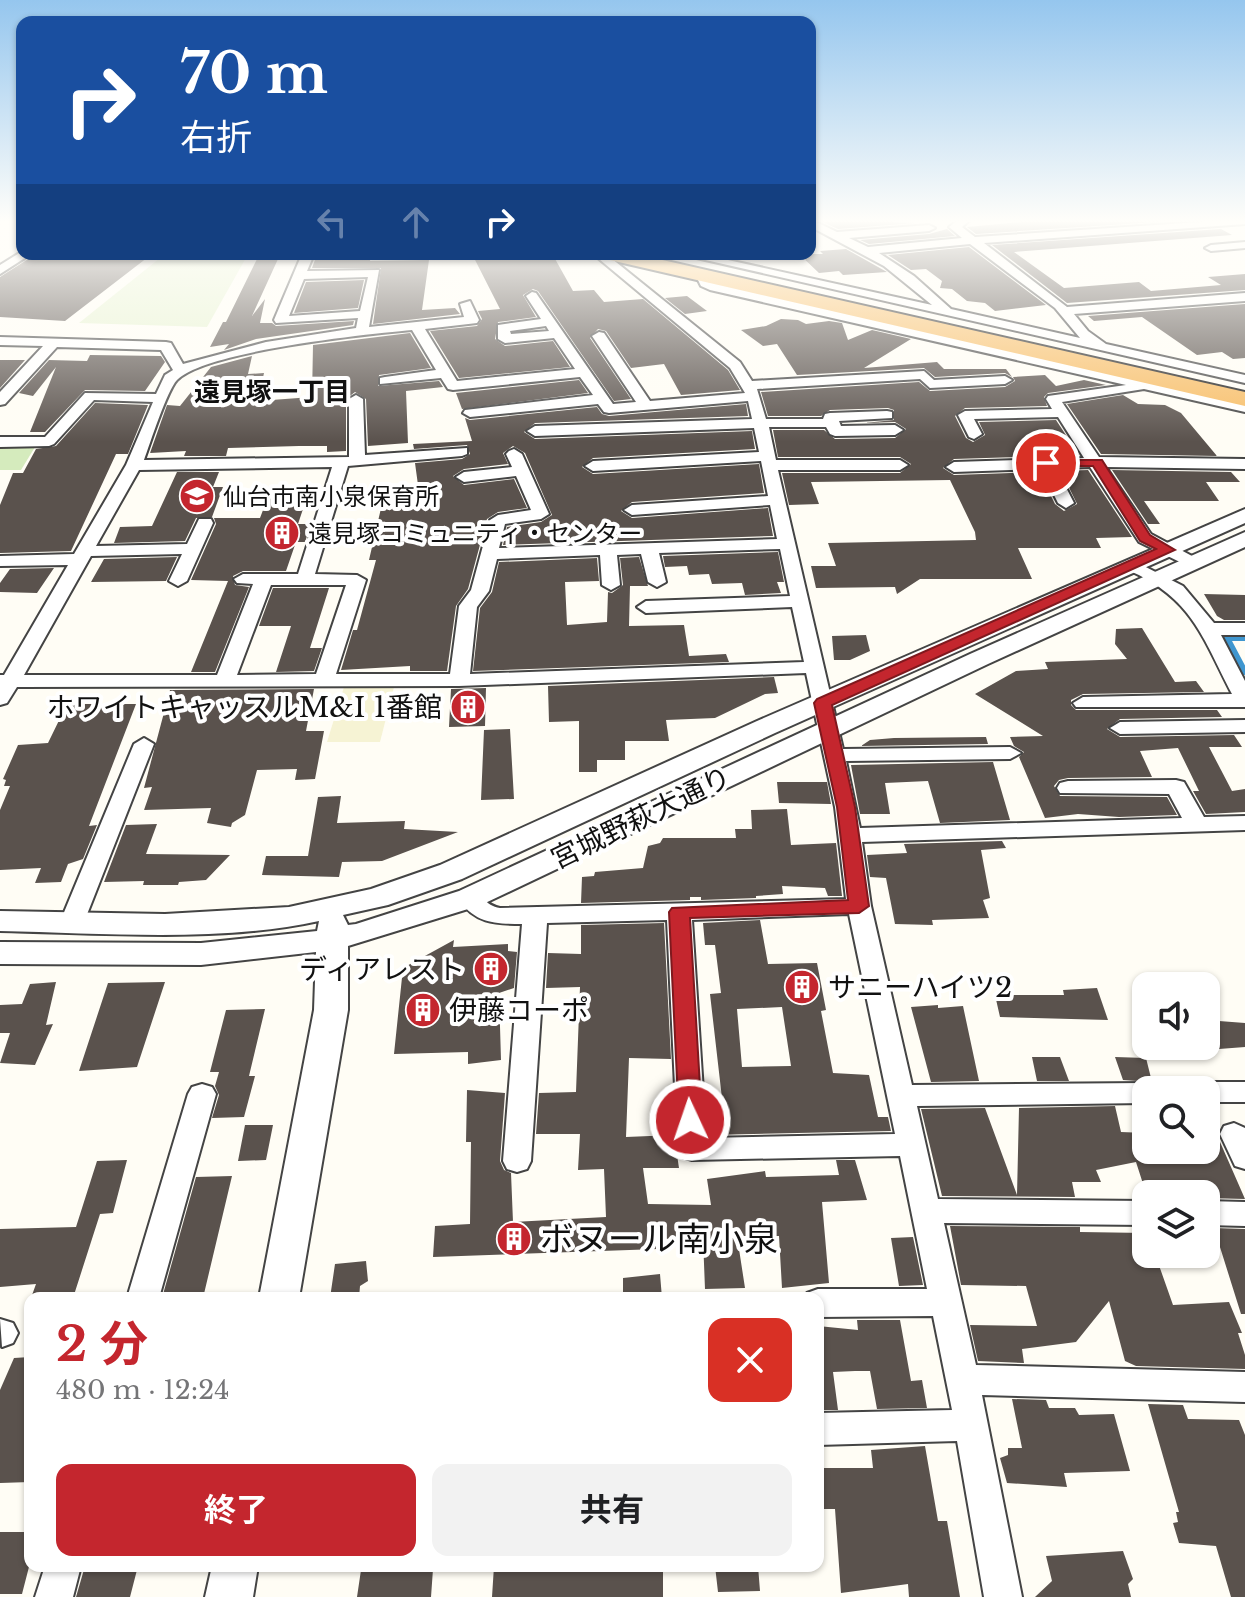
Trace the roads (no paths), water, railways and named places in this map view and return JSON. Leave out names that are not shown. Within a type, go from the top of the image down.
[{"type":"highway","points":[[786,294],[1245,399]]},
{"type":"highway","points":[[813,294],[1245,386]]},
{"type":"street","points":[[292,294],[281,320],[365,314]]},
{"type":"street","points":[[360,333],[370,294]]},
{"type":"street","points":[[647,294],[735,365],[751,390],[816,667],[851,835],[859,906],[963,1380],[1003,1597]]},
{"type":"street","points":[[743,294],[1245,408]]},
{"type":"street","points":[[859,294],[1245,379]]},
{"type":"street","points":[[925,294],[949,314]]},
{"type":"street","points":[[1044,294],[1066,311],[1083,334],[1105,349]]},
{"type":"street","points":[[532,296],[609,409],[751,390],[924,375],[930,384],[1005,380]]},
{"type":"street","points":[[1066,311],[1245,297]]},
{"type":"street","points":[[4,687],[134,465],[170,378],[179,369],[212,357],[416,325],[472,320],[466,304]]},
{"type":"street","points":[[416,325],[453,386],[583,372]]},
{"type":"street","points":[[599,336],[645,404]]},
{"type":"street","points":[[0,341],[166,346],[179,369]]},
{"type":"street","points":[[0,401],[53,343]]},
{"type":"street","points":[[385,381],[446,373]]},
{"type":"street","points":[[1147,386],[1053,399],[1145,538],[1196,563]]},
{"type":"street","points":[[0,442],[49,441],[90,396],[162,398]]},
{"type":"street","points":[[305,579],[349,460],[356,399]]},
{"type":"street","points":[[470,413],[600,399]]},
{"type":"street","points":[[974,434],[965,415],[1060,413]]},
{"type":"street","points":[[887,415],[830,417],[835,431],[895,430]]},
{"type":"street","points":[[535,431],[832,423]]},
{"type":"street","points":[[134,465],[349,460],[462,451]]},
{"type":"street","points":[[593,466],[768,461],[900,465]]},
{"type":"street","points":[[954,467],[1097,462],[1245,464]]},
{"type":"street","points":[[459,680],[468,606],[480,591],[498,520],[541,514],[517,463],[464,477]]},
{"type":"street","points":[[1046,463],[1066,503]]},
{"type":"street","points":[[632,510],[777,500]]},
{"type":"street","name":"宮城野萩大通り","points":[[0,921],[165,924],[289,917],[333,924],[377,898],[451,872],[1245,515]]},
{"type":"street","points":[[178,581],[205,523]]},
{"type":"street","name":"宮城野萩大通り","points":[[0,953],[248,952],[333,924],[470,898],[830,743],[1245,539]]},
{"type":"street","points":[[490,554],[785,544]]},
{"type":"street","points":[[0,561],[193,549]]},
{"type":"street","points":[[649,550],[657,582]]},
{"type":"street","points":[[608,552],[611,585]]},
{"type":"street","points":[[1083,703],[1244,696],[1207,629],[1183,595],[1161,578],[1134,566]]},
{"type":"street","points":[[243,579],[357,580],[324,681]]},
{"type":"street","points":[[225,680],[264,579]]},
{"type":"street","points":[[646,607],[799,601]]},
{"type":"street","points":[[1207,629],[1245,629]]},
{"type":"street","points":[[4,687],[225,680],[459,680],[816,667]]},
{"type":"street","points":[[1120,728],[1245,726]]},
{"type":"street","points":[[830,743],[1010,753]]},
{"type":"street","points":[[72,922],[144,744]]},
{"type":"street","points":[[1068,788],[1176,787],[1196,824]]},
{"type":"street","points":[[851,835],[1245,823]]},
{"type":"street","points":[[470,898],[486,914],[535,918],[859,906]]},
{"type":"street","points":[[679,912],[692,1149],[909,1145]]},
{"type":"street","points":[[517,1161],[535,918]]},
{"type":"street","points":[[280,1292],[331,1010],[333,924]]},
{"type":"street","points":[[1220,1092],[1245,1092]]},
{"type":"street","points":[[900,1096],[1132,1093]]},
{"type":"street","points":[[145,1292],[202,1094]]},
{"type":"street","points":[[926,1211],[1132,1213]]},
{"type":"street","points":[[1220,1213],[1245,1214]]},
{"type":"street","points":[[824,1303],[945,1302]]},
{"type":"street","points":[[963,1380],[1245,1387]]},
{"type":"street","points":[[824,1429],[971,1425]]},
{"type":"street","points":[[54,1597],[61,1572]]},
{"type":"street","points":[[229,1597],[234,1572]]},
{"type":"waterway","points":[[1245,638],[1227,638],[1245,672]]},
{"type":"place","name":"仙台市南小泉保育所","points":[[197,496]]},
{"type":"place","name":"遠見塚コミュニティ・センター","points":[[282,533]]},
{"type":"place","name":"ホワイトキャッスルM&I 1番館","points":[[468,707]]},
{"type":"place","name":"ディアレスト","points":[[491,969]]},
{"type":"place","name":"サニーハイツ2","points":[[802,987]]},
{"type":"place","name":"伊藤コーポ","points":[[423,1010]]},
{"type":"place","name":"ボヌール南小泉","points":[[514,1239]]},
{"type":"district","name":"遠見塚一丁目","points":[[272,392]]}]
